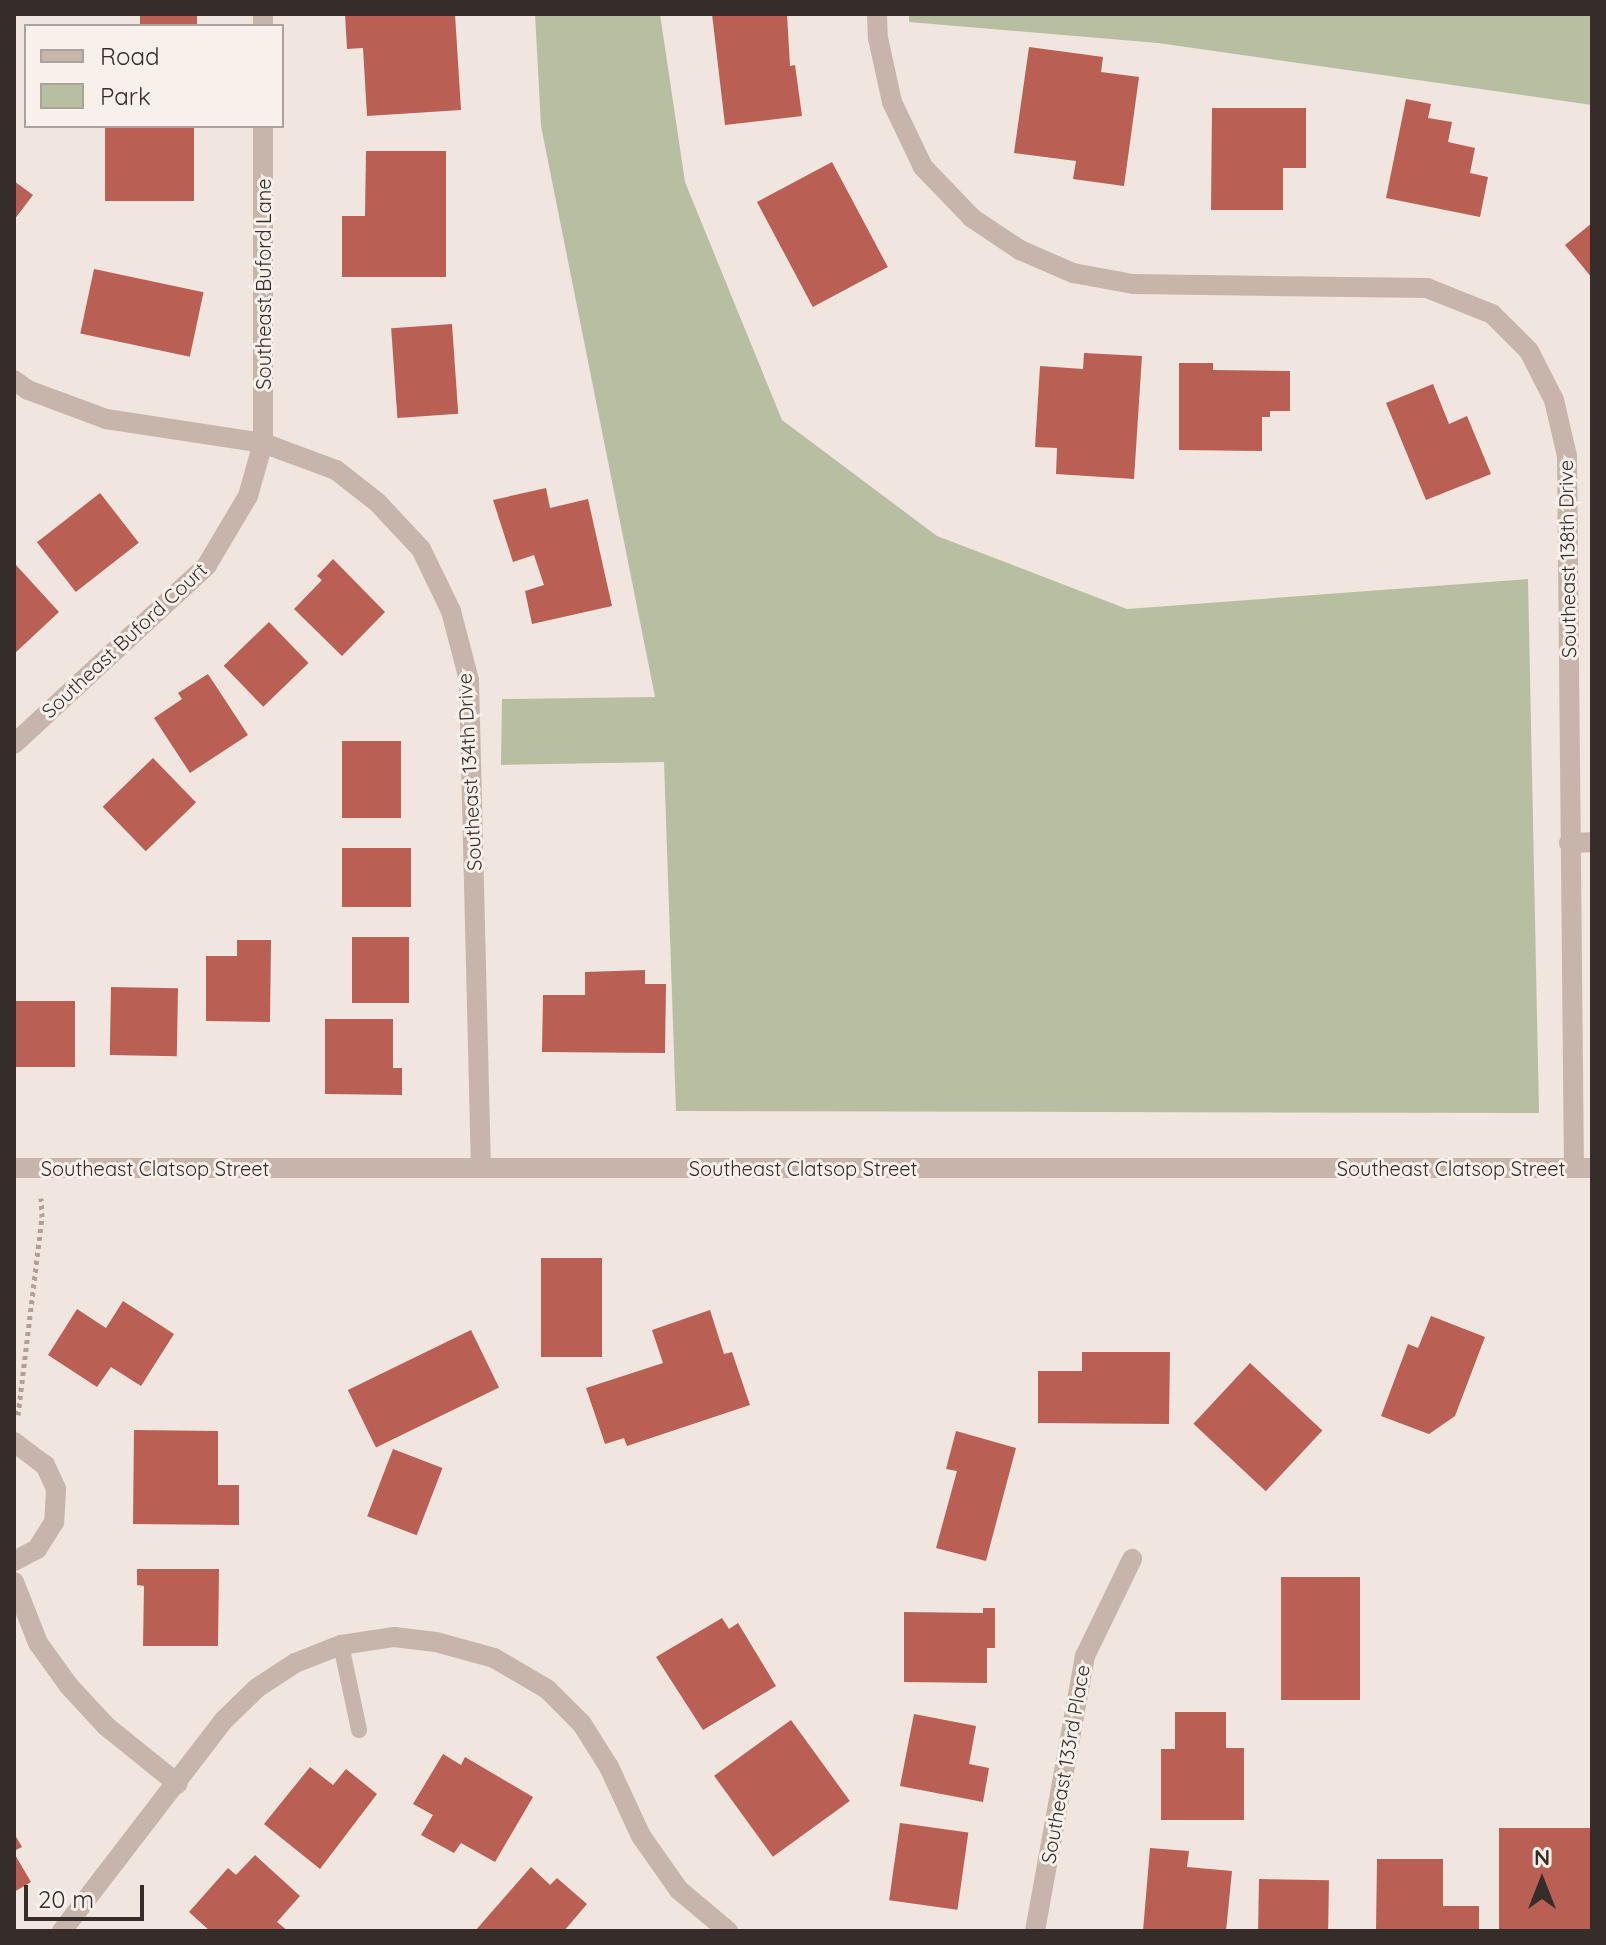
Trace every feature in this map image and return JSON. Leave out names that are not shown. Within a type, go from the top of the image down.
[{"type":"street","name":"Southeast 138th Drive","points":[[877,14],[878,38],[892,102],[923,167],[972,218],[1020,250],[1073,273],[1133,284],[1427,288],[1492,314],[1529,351],[1554,400],[1567,456],[1569,843],[1583,1168]]},
{"type":"street","name":"Southeast Buford Lane","points":[[263,128],[263,443]]},
{"type":"street","name":"Southeast 134th Drive","points":[[14,380],[28,390],[106,419],[263,443],[336,470],[377,502],[421,549],[451,611],[469,680],[481,1168]]},
{"type":"street","name":"Southeast Buford Court","points":[[14,744],[207,565],[248,496],[263,443]]},
{"type":"street","points":[[1569,843],[1592,842]]},
{"type":"street","name":"Southeast Clatsop Street","points":[[14,1168],[1583,1168]]},
{"type":"street","points":[[14,1561],[37,1549],[54,1522],[56,1489],[45,1465],[15,1432]]},
{"type":"street","name":"Southeast 133rd Place","points":[[1035,1931],[1085,1656],[1132,1559]]},
{"type":"street","points":[[14,1582],[38,1643],[69,1686],[106,1726],[178,1784]]},
{"type":"street","points":[[70,1928],[223,1721],[257,1688],[295,1663],[341,1645],[394,1637],[436,1642],[494,1658],[547,1689],[582,1724],[609,1767],[641,1836],[679,1890],[728,1931]]},
{"type":"lane","points":[[341,1645],[359,1730]]},
{"type":"path","points":[[15,1432],[42,1217]]},
{"type":"green space","points":[[535,14],[660,14],[685,182],[782,420],[937,536],[1127,609],[1528,579],[1539,1113],[676,1111],[664,762],[501,765],[502,699],[655,697],[541,126]]},
{"type":"green space","points":[[909,14],[1592,14],[1592,105],[1158,43],[909,22]]},
{"type":"building","points":[[140,14],[197,14],[197,24],[140,24]]},
{"type":"building","points":[[345,14],[455,14],[461,110],[367,116],[363,48],[347,49]]},
{"type":"building","points":[[712,14],[787,14],[790,66],[795,65],[802,116],[725,125]]},
{"type":"building","points":[[1029,47],[1103,57],[1101,72],[1139,77],[1124,186],[1073,179],[1076,161],[1014,153]]},
{"type":"building","points":[[1406,99],[1431,104],[1428,118],[1452,122],[1448,142],[1475,148],[1470,173],[1488,177],[1480,217],[1386,198]]},
{"type":"building","points":[[1212,108],[1306,108],[1306,168],[1283,168],[1283,210],[1211,210]]},
{"type":"building","points":[[105,128],[194,128],[194,201],[105,201]]},
{"type":"building","points":[[366,151],[446,151],[446,277],[342,277],[342,216],[365,216]]},
{"type":"building","points":[[832,162],[888,267],[813,307],[757,202]]},
{"type":"building","points":[[14,181],[33,195],[14,220]]},
{"type":"building","points":[[1592,223],[1592,278],[1565,245]]},
{"type":"building","points":[[94,269],[204,292],[190,357],[80,334]]},
{"type":"building","points":[[452,324],[458,414],[397,418],[391,328]]},
{"type":"building","points":[[1084,353],[1142,356],[1134,479],[1056,474],[1057,448],[1035,447],[1040,366],[1083,369]]},
{"type":"building","points":[[1179,363],[1213,363],[1213,370],[1290,371],[1290,411],[1270,411],[1270,417],[1262,417],[1262,451],[1179,450]]},
{"type":"building","points":[[1433,384],[1449,424],[1467,416],[1491,474],[1426,500],[1386,403]]},
{"type":"building","points":[[546,488],[550,508],[588,499],[612,606],[532,624],[525,591],[544,585],[534,555],[513,562],[493,500]]},
{"type":"building","points":[[100,493],[139,543],[76,592],[37,542]]},
{"type":"building","points":[[333,559],[385,612],[342,656],[294,609],[322,580],[317,576]]},
{"type":"building","points":[[14,566],[59,612],[14,654]]},
{"type":"building","points":[[269,622],[309,663],[263,707],[224,666]]},
{"type":"building","points":[[208,674],[248,735],[190,773],[154,718],[182,699],[178,693]]},
{"type":"building","points":[[342,741],[401,741],[401,818],[342,818]]},
{"type":"building","points":[[153,758],[196,803],[146,851],[103,807]]},
{"type":"building","points":[[342,848],[411,848],[411,907],[342,907]]},
{"type":"building","points":[[352,937],[409,937],[409,1003],[352,1003]]},
{"type":"building","points":[[237,940],[271,940],[270,1022],[206,1021],[206,956],[237,956]]},
{"type":"building","points":[[645,970],[645,984],[666,984],[665,1053],[542,1052],[543,995],[585,995],[585,972]]},
{"type":"building","points":[[111,987],[178,988],[177,1056],[110,1055]]},
{"type":"building","points":[[14,1001],[75,1001],[75,1067],[14,1067]]},
{"type":"building","points":[[325,1019],[393,1019],[393,1068],[402,1068],[402,1095],[325,1094]]},
{"type":"building","points":[[541,1258],[602,1258],[602,1357],[541,1357]]},
{"type":"building","points":[[123,1301],[174,1334],[141,1386],[111,1367],[97,1387],[48,1355],[77,1309],[106,1328]]},
{"type":"building","points":[[710,1310],[724,1354],[732,1352],[750,1405],[627,1446],[624,1438],[605,1444],[586,1388],[663,1363],[652,1330]]},
{"type":"building","points":[[1431,1316],[1485,1337],[1455,1416],[1429,1434],[1381,1416],[1408,1344],[1418,1348]]},
{"type":"building","points":[[471,1330],[499,1388],[376,1448],[348,1390]]},
{"type":"building","points":[[1082,1352],[1170,1352],[1169,1424],[1038,1423],[1038,1371],[1082,1371]]},
{"type":"building","points":[[1250,1363],[1322,1431],[1266,1491],[1193,1424]]},
{"type":"building","points":[[134,1430],[218,1431],[218,1485],[239,1485],[239,1525],[133,1524]]},
{"type":"building","points":[[956,1431],[1016,1448],[986,1561],[936,1548],[957,1471],[946,1469]]},
{"type":"building","points":[[393,1449],[442,1468],[417,1535],[367,1516]]},
{"type":"building","points":[[137,1569],[219,1569],[218,1646],[143,1646],[144,1586],[137,1585]]},
{"type":"building","points":[[1281,1577],[1360,1577],[1360,1700],[1281,1700]]},
{"type":"building","points":[[983,1608],[995,1608],[995,1648],[987,1648],[987,1683],[904,1682],[904,1612],[983,1613]]},
{"type":"building","points":[[722,1618],[729,1629],[738,1623],[776,1686],[703,1730],[656,1657]]},
{"type":"building","points":[[1175,1712],[1226,1712],[1226,1748],[1244,1748],[1244,1820],[1161,1820],[1161,1749],[1175,1749]]},
{"type":"building","points":[[914,1714],[976,1726],[969,1764],[989,1768],[983,1802],[900,1786]]},
{"type":"building","points":[[791,1720],[850,1801],[773,1857],[714,1776]]},
{"type":"building","points":[[443,1754],[461,1765],[465,1757],[533,1797],[495,1862],[461,1843],[454,1853],[421,1835],[433,1815],[413,1804]]},
{"type":"building","points":[[310,1767],[333,1785],[346,1769],[377,1794],[320,1869],[264,1824]]},
{"type":"building","points":[[900,1823],[968,1833],[957,1910],[889,1900]]},
{"type":"building","points":[[1499,1828],[1592,1828],[1592,1931],[1499,1931]]},
{"type":"building","points":[[14,1833],[22,1847],[14,1851]]},
{"type":"building","points":[[1150,1848],[1189,1851],[1187,1867],[1232,1871],[1226,1931],[1143,1931]]},
{"type":"building","points":[[14,1853],[31,1882],[14,1892]]},
{"type":"building","points":[[255,1855],[300,1896],[277,1922],[288,1931],[210,1931],[189,1912],[228,1868],[236,1875]]},
{"type":"building","points":[[1377,1859],[1443,1859],[1443,1906],[1479,1906],[1479,1931],[1376,1931]]},
{"type":"building","points":[[531,1867],[550,1885],[557,1878],[587,1904],[564,1931],[475,1931]]},
{"type":"building","points":[[1259,1879],[1329,1880],[1328,1931],[1258,1931]]}]
